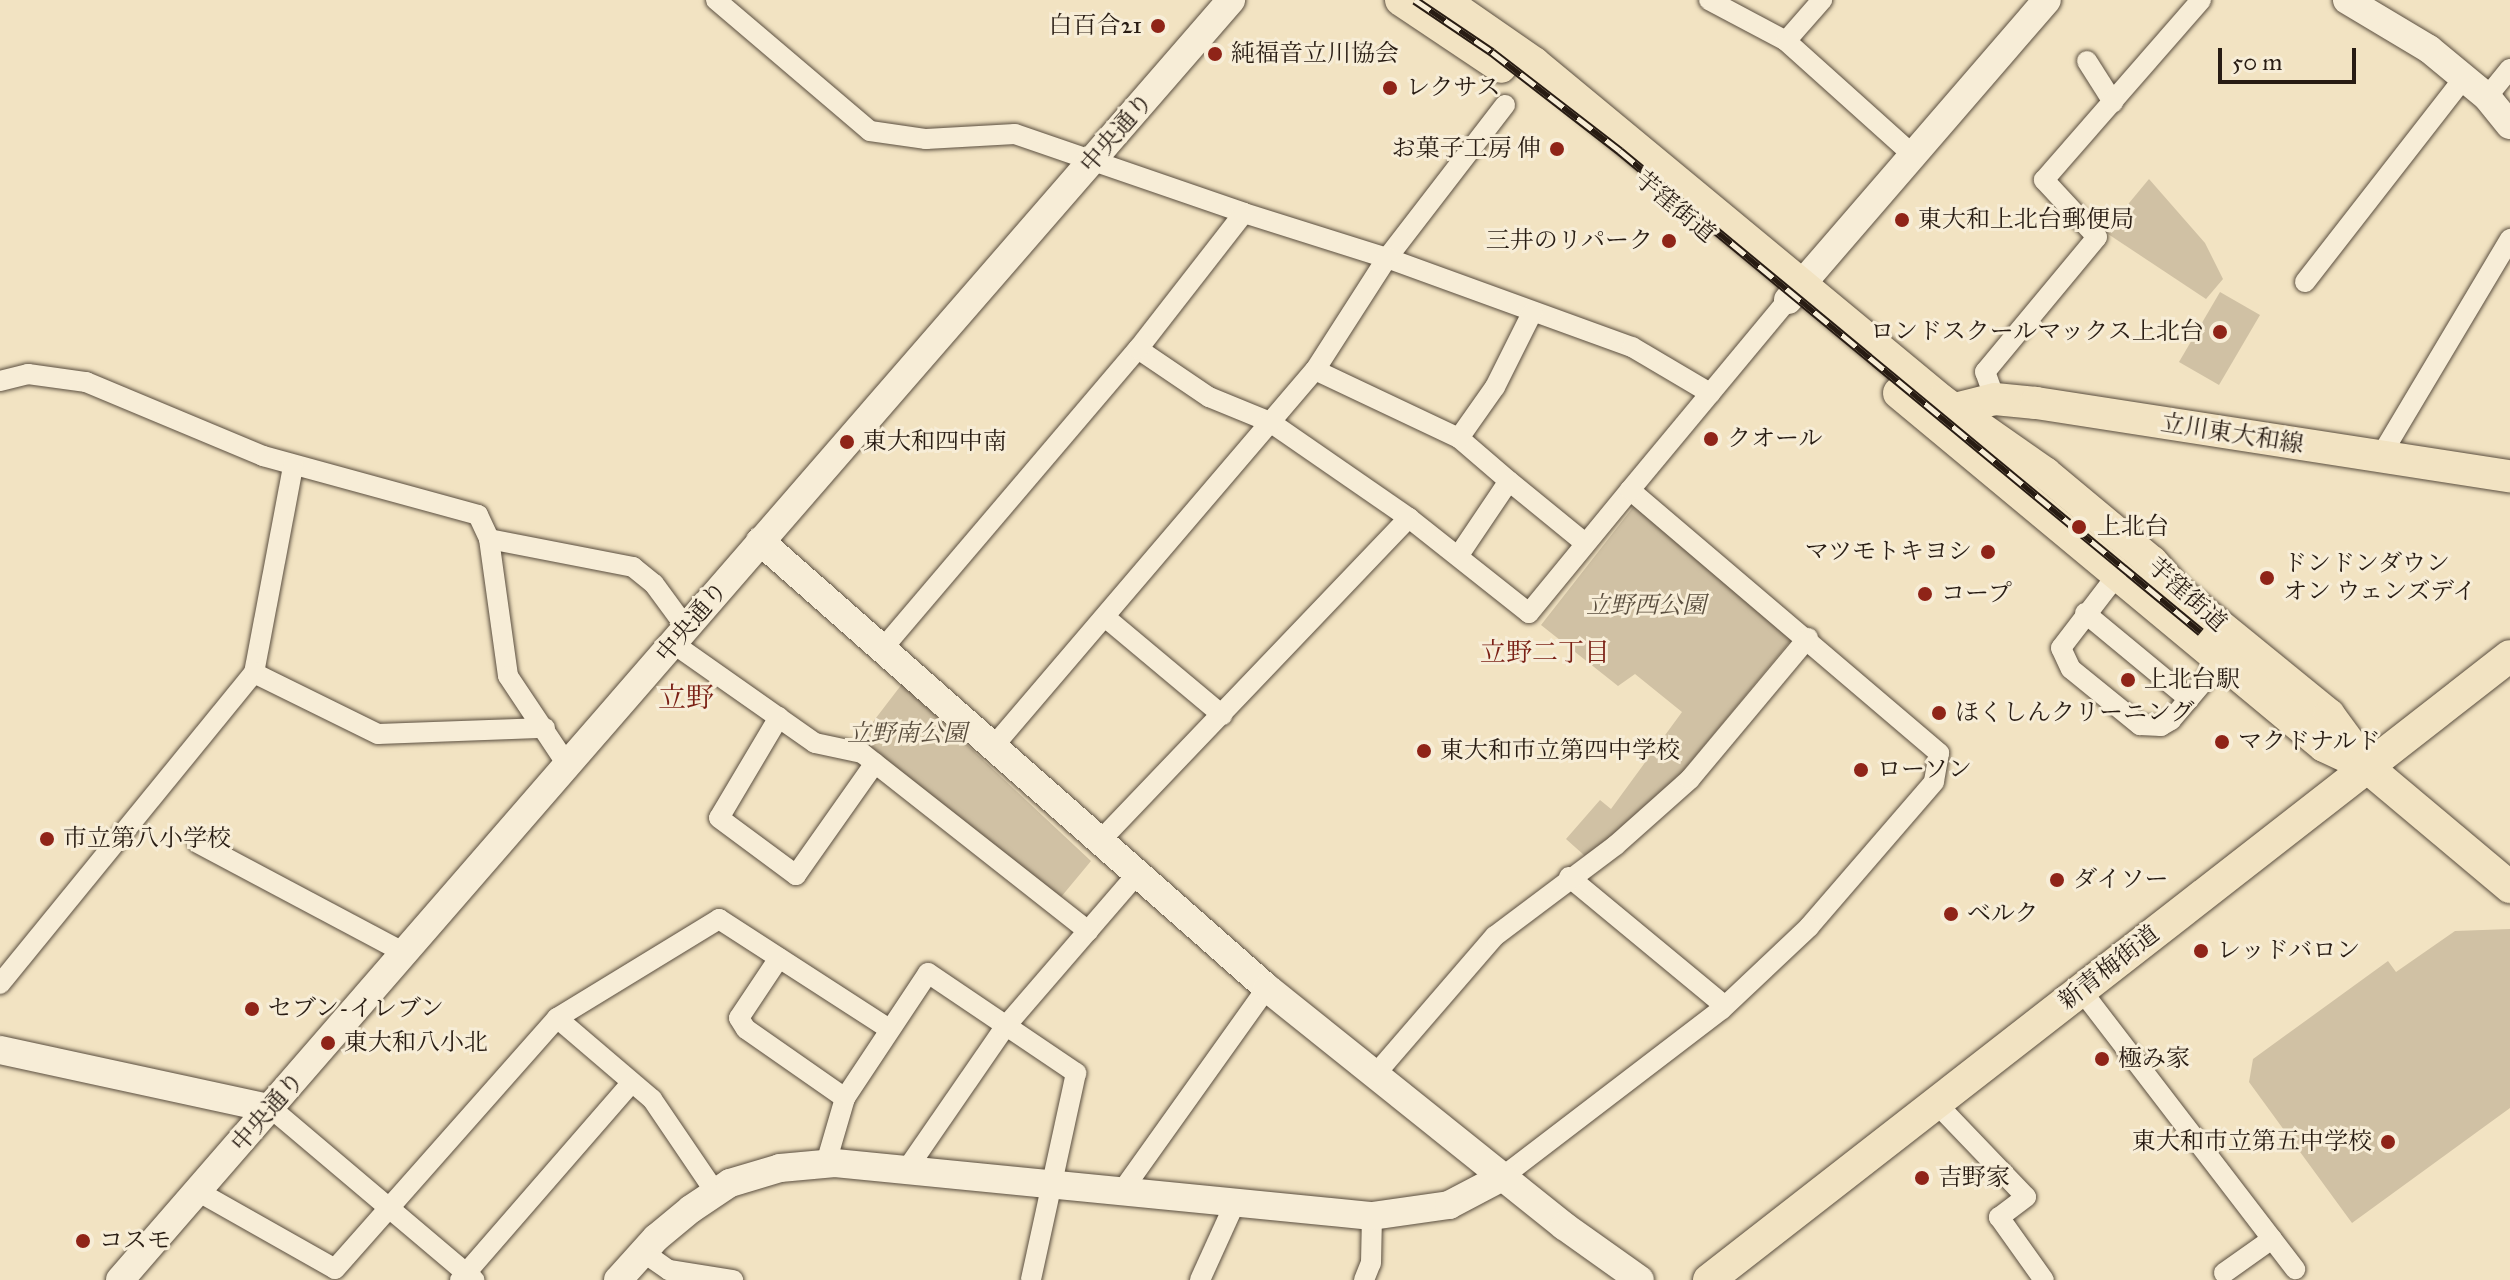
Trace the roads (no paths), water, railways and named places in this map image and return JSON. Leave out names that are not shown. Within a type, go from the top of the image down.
[{"type":"main road","name":"芋窪街道","points":[[1401,0],[1522,82],[1795,292]]},
{"type":"main road","name":"芋窪街道","points":[[1443,0],[1534,63],[1795,292],[1947,418],[2117,575],[2324,746],[2367,767]]},
{"type":"main road","name":"立川東大和線","points":[[1947,418],[1995,399],[2510,476]]},
{"type":"main road","name":"芋窪街道","points":[[1947,418],[2045,473],[2210,618],[2329,715],[2367,767],[2510,887]]},
{"type":"main road","name":"新青梅街道","points":[[1709,1280],[2510,656]]},
{"type":"street","points":[[716,0],[870,131],[926,139],[1015,134],[1244,213],[1387,258],[1632,347],[1710,393]]},
{"type":"street","name":"中央通り","points":[[120,1280],[272,1109],[760,541],[1231,0]]},
{"type":"street","points":[[1709,0],[1786,41],[1913,155]]},
{"type":"street","points":[[1786,41],[1822,0]]},
{"type":"street","points":[[1138,349],[1209,397],[1270,422],[1409,518],[1529,613],[1795,292],[2047,0]]},
{"type":"street","points":[[1995,399],[1985,372],[2097,237],[2044,180],[2201,0]]},
{"type":"street","points":[[2347,0],[2429,49],[2487,97],[2510,125]]},
{"type":"street","points":[[2087,61],[2113,102]]},
{"type":"street","points":[[2487,97],[2510,69]]},
{"type":"street","points":[[2305,282],[2464,78]]},
{"type":"street","points":[[992,748],[1315,370],[1387,258],[1505,105]]},
{"type":"street","points":[[884,647],[1138,349],[1244,213]]},
{"type":"street","points":[[2380,457],[2510,239]]},
{"type":"street","points":[[1459,438],[1495,387],[1532,313]]},
{"type":"street","points":[[1315,370],[1459,438],[1585,543]]},
{"type":"street","points":[[0,381],[28,374],[86,382],[293,466],[478,515],[489,539],[508,676],[568,766]]},
{"type":"street","points":[[0,984],[254,673],[293,466]]},
{"type":"street","points":[[1459,555],[1509,481]]},
{"type":"street","points":[[618,1280],[643,1252],[716,1193],[780,1168],[826,1163],[1372,1216],[1449,1205],[1502,1177],[1725,1006],[1838,896],[1938,775],[1939,753],[1932,743],[1630,490]]},
{"type":"street","points":[[1098,843],[1409,518]]},
{"type":"street","points":[[489,539],[633,567],[654,584],[680,637],[779,717],[815,743],[862,753],[1088,931]]},
{"type":"street","points":[[760,541],[884,647],[1098,843],[1267,988],[1502,1177],[1640,1280]]},
{"type":"street","points":[[2117,575],[2064,639],[2064,660],[2071,669],[2149,728],[2171,720],[2221,661],[2222,639],[2210,618]]},
{"type":"street","points":[[2085,613],[2189,699]]},
{"type":"street","points":[[1105,617],[1222,715]]},
{"type":"street","points":[[1374,1076],[1468,963],[1569,877],[1655,814],[1808,638]]},
{"type":"street","points":[[254,673],[378,734],[545,728]]},
{"type":"street","points":[[779,717],[719,818],[796,875],[875,763]]},
{"type":"street","points":[[198,843],[405,953]]},
{"type":"street","points":[[907,1169],[1005,1027],[1136,875]]},
{"type":"street","points":[[1569,877],[1725,1006]]},
{"type":"street","points":[[199,1192],[335,1269],[557,1018],[719,919],[889,1029]]},
{"type":"street","points":[[779,958],[739,1018],[746,1029],[845,1098]]},
{"type":"street","points":[[826,1163],[845,1098],[928,973],[1076,1073],[1048,1185],[1031,1280]]},
{"type":"street","points":[[1122,1191],[1267,988]]},
{"type":"street","points":[[2081,990],[2295,1269]]},
{"type":"street","points":[[557,1018],[652,1099],[716,1193]]},
{"type":"street","points":[[0,1050],[272,1109],[467,1278],[631,1083]]},
{"type":"street","points":[[1936,1103],[2026,1197],[1999,1217],[2044,1280]]},
{"type":"street","points":[[1200,1280],[1235,1203]]},
{"type":"street","points":[[1364,1280],[1371,1263],[1372,1216]]},
{"type":"street","points":[[2224,1273],[2272,1239]]},
{"type":"street","points":[[643,1252],[669,1270],[733,1280]]},
{"type":"railway","points":[[1415,0],[1492,52],[1620,151],[2201,632]]},
{"type":"place","name":"白百合21","points":[[1158,26]]},
{"type":"place","name":"純福音立川協会","points":[[1215,54]]},
{"type":"place","name":"レクサス","points":[[1390,88]]},
{"type":"place","name":"お菓子工房 伸","points":[[1557,149]]},
{"type":"place","name":"東大和上北台郵便局","points":[[1902,220]]},
{"type":"place","name":"三井のリパーク","points":[[1669,241]]},
{"type":"place","name":"ロンドスクールマックス上北台","points":[[2220,332]]},
{"type":"place","name":"クオール","points":[[1711,439]]},
{"type":"place","name":"東大和四中南","points":[[847,442]]},
{"type":"place","name":"上北台","points":[[2079,527]]},
{"type":"place","name":"マツモトキヨシ","points":[[1988,552]]},
{"type":"place","name":"ドンドンダウン オン ウェンズデイ","points":[[2267,578]]},
{"type":"place","name":"コープ","points":[[1925,594]]},
{"type":"place","name":"上北台駅","points":[[2128,680]]},
{"type":"place","name":"ほくしんクリーニング","points":[[1939,713]]},
{"type":"place","name":"マクドナルド","points":[[2222,742]]},
{"type":"place","name":"東大和市立第四中学校","points":[[1424,751]]},
{"type":"place","name":"ローソン","points":[[1861,770]]},
{"type":"place","name":"市立第八小学校","points":[[47,839]]},
{"type":"place","name":"ダイソー","points":[[2057,880]]},
{"type":"place","name":"ベルク","points":[[1951,914]]},
{"type":"place","name":"レッドバロン","points":[[2201,951]]},
{"type":"place","name":"セブン-イレブン","points":[[252,1009]]},
{"type":"place","name":"東大和八小北","points":[[328,1043]]},
{"type":"place","name":"極み家","points":[[2102,1059]]},
{"type":"place","name":"東大和市立第五中学校","points":[[2388,1142]]},
{"type":"place","name":"吉野家","points":[[1922,1178]]},
{"type":"place","name":"コスモ","points":[[83,1241]]},
{"type":"district","name":"立野二丁目","points":[[1545,653]]},
{"type":"district","name":"立野","points":[[686,698]]},
{"type":"park label","name":"立野西公園","points":[[1646,606]]},
{"type":"park label","name":"立野南公園","points":[[907,734]]}]
